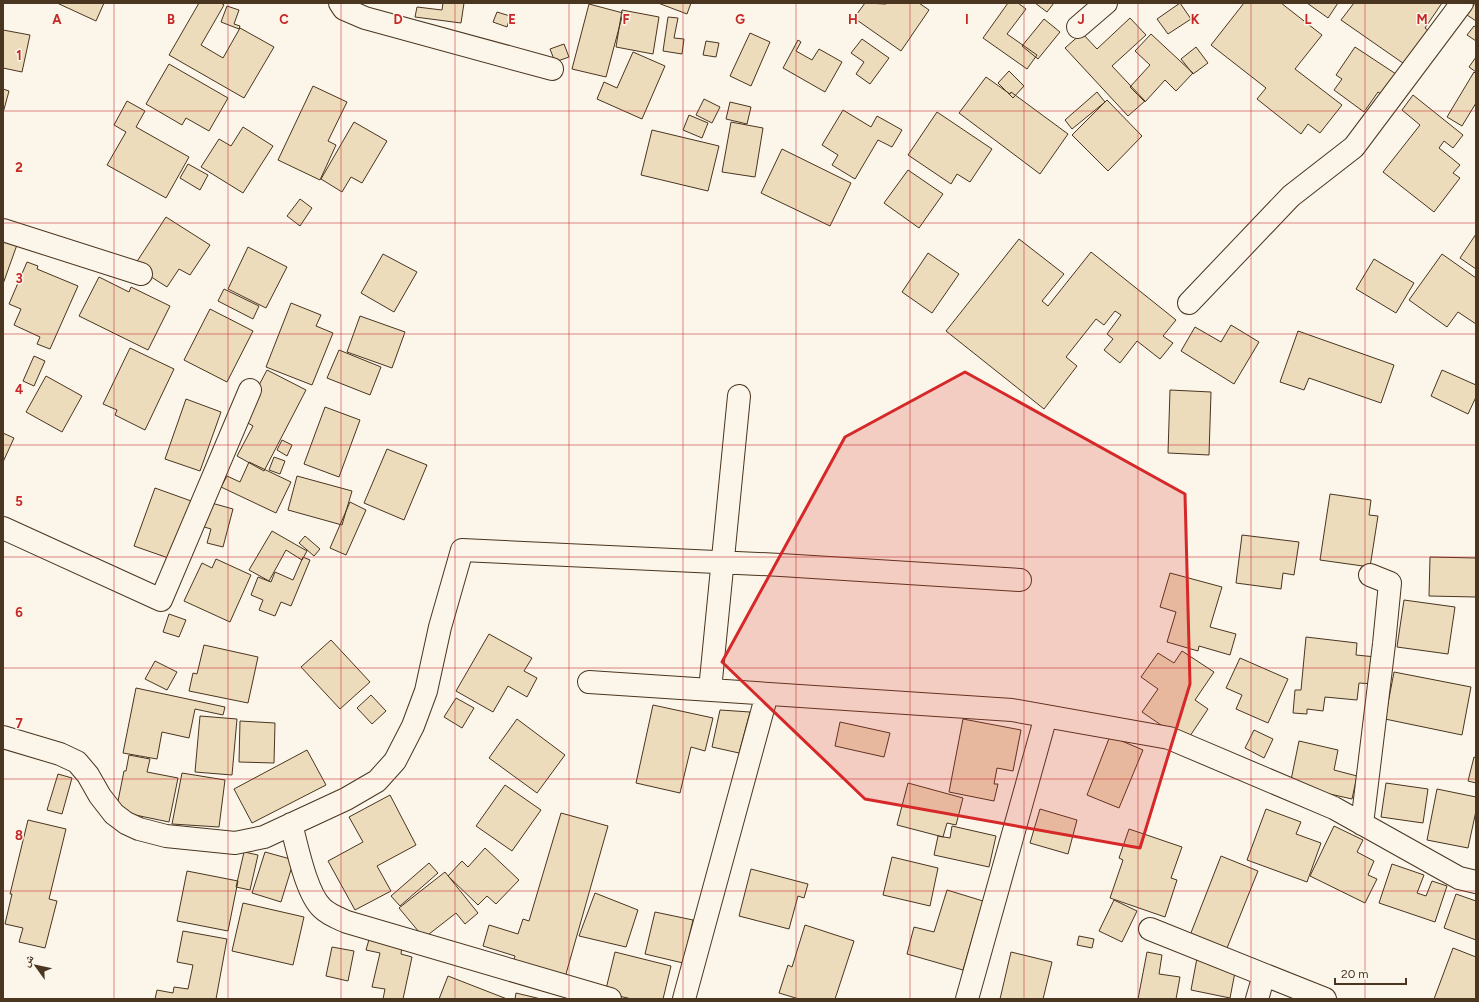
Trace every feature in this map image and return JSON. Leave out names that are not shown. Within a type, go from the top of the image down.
[{"type":"street","points":[[340,3],[344,8],[365,18],[552,69]]},
{"type":"street","points":[[1078,27],[1106,3]]},
{"type":"street","points":[[1189,303],[1291,196],[1354,147],[1462,3]]},
{"type":"street","points":[[3,230],[141,274]]},
{"type":"street","points":[[3,528],[160,600],[250,390]]},
{"type":"street","points":[[710,690],[739,396]]},
{"type":"street","points":[[3,737],[60,754],[77,762],[88,774],[100,796],[114,814],[126,823],[139,829],[166,836],[235,843],[264,837],[352,796],[377,780],[395,761],[413,726],[426,691],[440,627],[462,550],[723,562],[1020,580]]},
{"type":"street","points":[[1362,824],[1390,583],[1370,575]]},
{"type":"street","points":[[589,682],[1012,710],[1169,738],[1334,808],[1459,878],[1476,882]]},
{"type":"street","points":[[684,999],[767,694]]},
{"type":"street","points":[[966,999],[1046,716]]},
{"type":"street","points":[[291,824],[308,883],[314,897],[322,908],[334,916],[347,922],[610,999]]},
{"type":"street","points":[[1150,929],[1325,999]]},
{"type":"street","points":[[1257,999],[1264,975]]},
{"type":"highlighted area","points":[[965,372],[1185,494],[1190,684],[1140,848],[865,799],[722,662],[845,437]]},
{"type":"building","points":[[57,3],[104,3],[96,21]]},
{"type":"building","points":[[199,3],[221,3],[224,5],[201,45],[223,58],[240,28],[274,47],[244,98],[169,55]]},
{"type":"building","points":[[443,3],[464,3],[461,23],[415,17],[417,7],[442,10]]},
{"type":"building","points":[[658,3],[691,3],[687,14]]},
{"type":"building","points":[[865,3],[919,3],[929,10],[901,51],[854,18]]},
{"type":"building","points":[[1008,3],[1018,3],[1026,9],[1007,34],[1037,55],[1027,69],[983,38]]},
{"type":"building","points":[[1035,3],[1054,3],[1047,12]]},
{"type":"building","points":[[1180,3],[1191,19],[1168,34],[1157,19]]},
{"type":"building","points":[[1244,3],[1281,3],[1322,35],[1295,69],[1342,105],[1320,133],[1308,124],[1301,134],[1257,99],[1266,88],[1211,45]]},
{"type":"building","points":[[1307,3],[1338,3],[1328,18]]},
{"type":"building","points":[[1354,3],[1442,3],[1425,28],[1433,34],[1410,68],[1341,20]]},
{"type":"building","points":[[1476,3],[1476,21],[1467,15]]},
{"type":"building","points":[[589,4],[623,13],[606,77],[572,69]]},
{"type":"building","points":[[227,6],[239,10],[234,24],[240,26],[239,29],[221,22]]},
{"type":"building","points":[[622,10],[659,17],[653,54],[616,47]]},
{"type":"building","points":[[497,12],[510,16],[507,27],[493,22]]},
{"type":"building","points":[[668,17],[678,18],[674,38],[684,39],[682,54],[663,51]]},
{"type":"building","points":[[1130,18],[1146,35],[1112,66],[1145,101],[1128,116],[1065,48],[1082,33],[1097,49]]},
{"type":"building","points":[[1044,19],[1060,32],[1038,59],[1022,46]]},
{"type":"building","points":[[1474,26],[1476,27],[1476,41],[1467,35]]},
{"type":"building","points":[[3,30],[30,35],[22,72],[3,68]]},
{"type":"building","points":[[750,33],[770,42],[751,86],[730,76]]},
{"type":"building","points":[[1151,34],[1193,73],[1176,91],[1165,80],[1145,102],[1130,87],[1150,65],[1135,51]]},
{"type":"building","points":[[862,39],[889,58],[870,84],[856,74],[864,62],[851,53]]},
{"type":"building","points":[[798,40],[801,42],[796,51],[812,60],[819,49],[842,62],[825,92],[783,68]]},
{"type":"building","points":[[706,41],[719,43],[716,57],[703,55]]},
{"type":"building","points":[[564,44],[569,57],[555,62],[550,49]]},
{"type":"building","points":[[1196,47],[1208,63],[1193,74],[1181,59]]},
{"type":"building","points":[[1355,47],[1399,76],[1385,97],[1378,92],[1364,112],[1334,90],[1342,79],[1336,75]]},
{"type":"building","points":[[633,52],[665,66],[642,119],[597,99],[604,82],[617,88]]},
{"type":"building","points":[[1476,57],[1476,72],[1469,67]]},
{"type":"building","points":[[169,64],[228,98],[209,131],[186,118],[182,125],[146,104]]},
{"type":"building","points":[[1009,71],[1024,86],[1013,98],[998,83]]},
{"type":"building","points":[[1474,72],[1476,74],[1476,103],[1462,126],[1447,117]]},
{"type":"building","points":[[986,77],[1010,94],[1011,92],[1068,134],[1040,174],[959,113]]},
{"type":"building","points":[[313,86],[347,102],[328,141],[336,145],[320,180],[278,160]]},
{"type":"building","points":[[3,89],[9,91],[3,113]]},
{"type":"building","points":[[1097,92],[1105,102],[1072,129],[1065,120]]},
{"type":"building","points":[[1413,95],[1463,135],[1453,148],[1444,141],[1439,148],[1460,165],[1453,173],[1460,178],[1434,212],[1383,172],[1420,125],[1402,110]]},
{"type":"building","points":[[704,99],[720,107],[712,123],[696,115]]},
{"type":"building","points":[[1107,100],[1142,136],[1108,171],[1072,135]]},
{"type":"building","points":[[127,101],[145,111],[136,127],[189,157],[166,198],[107,165],[126,132],[114,125]]},
{"type":"building","points":[[730,102],[751,107],[747,124],[726,119]]},
{"type":"building","points":[[843,110],[871,127],[877,116],[902,130],[892,147],[878,140],[855,179],[832,165],[838,155],[822,145]]},
{"type":"building","points":[[937,112],[992,149],[970,182],[957,174],[951,184],[908,155]]},
{"type":"building","points":[[689,115],[708,123],[702,138],[683,130]]},
{"type":"building","points":[[354,122],[387,141],[362,183],[351,177],[342,192],[321,179]]},
{"type":"building","points":[[731,122],[763,128],[755,177],[722,172]]},
{"type":"building","points":[[243,127],[273,146],[243,193],[201,167],[219,139],[231,146]]},
{"type":"building","points":[[652,130],[719,146],[708,191],[641,175]]},
{"type":"building","points":[[782,149],[851,183],[830,226],[761,193]]},
{"type":"building","points":[[188,164],[208,175],[200,190],[180,178]]},
{"type":"building","points":[[908,170],[943,194],[919,228],[884,203]]},
{"type":"building","points":[[300,199],[312,208],[300,226],[287,216]]},
{"type":"building","points":[[166,217],[210,245],[190,275],[179,269],[167,287],[134,266]]},
{"type":"building","points":[[1476,234],[1476,269],[1460,258]]},
{"type":"building","points":[[3,237],[18,242],[3,284]]},
{"type":"building","points":[[1019,239],[1064,274],[1042,301],[1048,306],[1091,252],[1176,320],[1163,336],[1173,343],[1160,359],[1137,341],[1120,363],[1104,350],[1113,339],[1107,334],[1121,315],[1115,311],[1104,325],[1096,319],[1066,357],[1077,366],[1044,409],[946,331]]},
{"type":"building","points":[[248,247],[287,267],[266,308],[228,289]]},
{"type":"building","points":[[928,253],[959,274],[932,313],[902,292]]},
{"type":"building","points":[[383,254],[417,272],[394,312],[361,293]]},
{"type":"building","points":[[1442,254],[1476,278],[1476,324],[1458,312],[1447,327],[1409,300]]},
{"type":"building","points":[[1374,259],[1414,283],[1396,313],[1356,289]]},
{"type":"building","points":[[27,262],[38,266],[37,269],[78,286],[50,349],[37,344],[40,337],[14,325],[21,309],[9,304]]},
{"type":"building","points":[[99,277],[129,292],[131,287],[170,306],[148,350],[79,316]]},
{"type":"building","points":[[224,289],[259,306],[253,319],[218,301]]},
{"type":"building","points":[[291,303],[321,315],[316,326],[333,333],[312,385],[266,367]]},
{"type":"building","points":[[210,309],[253,331],[227,382],[184,360]]},
{"type":"building","points":[[360,316],[405,332],[392,368],[347,352]]},
{"type":"building","points":[[1231,325],[1259,342],[1234,384],[1181,351],[1195,327],[1221,342]]},
{"type":"building","points":[[1298,331],[1394,365],[1381,403],[1309,378],[1304,390],[1280,382]]},
{"type":"building","points":[[130,348],[174,369],[145,430],[115,415],[117,410],[103,404]]},
{"type":"building","points":[[339,350],[381,367],[370,395],[327,378]]},
{"type":"building","points":[[34,356],[45,361],[34,386],[23,381]]},
{"type":"building","points":[[267,370],[306,390],[264,471],[237,456],[253,426],[241,419]]},
{"type":"building","points":[[1442,370],[1476,385],[1476,397],[1468,414],[1431,396]]},
{"type":"building","points":[[46,376],[82,396],[62,432],[26,412]]},
{"type":"building","points":[[1170,390],[1211,392],[1209,455],[1168,453]]},
{"type":"building","points":[[186,399],[221,412],[200,471],[165,459]]},
{"type":"building","points":[[325,407],[360,420],[339,477],[304,464]]},
{"type":"building","points":[[3,433],[14,438],[3,462]]},
{"type":"building","points":[[282,440],[292,445],[287,456],[277,450]]},
{"type":"building","points":[[387,449],[427,465],[404,520],[364,503]]},
{"type":"building","points":[[274,457],[285,461],[280,474],[269,470]]},
{"type":"building","points":[[249,462],[291,482],[276,513],[221,487],[227,476],[240,482]]},
{"type":"building","points":[[297,476],[352,491],[342,525],[288,510]]},
{"type":"building","points":[[155,488],[194,502],[174,560],[134,546]]},
{"type":"building","points":[[1330,494],[1371,500],[1369,515],[1378,516],[1370,567],[1320,560]]},
{"type":"building","points":[[208,502],[233,509],[223,547],[207,543],[211,529],[201,526]]},
{"type":"building","points":[[350,502],[366,510],[346,555],[330,548]]},
{"type":"building","points":[[272,531],[307,551],[302,560],[286,550],[269,581],[249,570]]},
{"type":"building","points":[[1242,535],[1299,542],[1294,575],[1283,573],[1281,589],[1236,583]]},
{"type":"building","points":[[305,536],[320,549],[314,556],[299,543]]},
{"type":"building","points":[[303,557],[310,560],[291,606],[281,602],[275,616],[259,610],[263,600],[251,595],[258,577],[271,582],[275,572],[293,580]]},
{"type":"building","points":[[1430,557],[1476,558],[1476,597],[1429,596]]},
{"type":"building","points":[[216,559],[251,575],[230,622],[184,601],[202,563],[212,568]]},
{"type":"building","points":[[1170,573],[1222,587],[1210,627],[1236,634],[1230,655],[1199,646],[1198,651],[1167,642],[1176,612],[1160,607]]},
{"type":"building","points":[[1404,600],[1455,607],[1448,654],[1397,647]]},
{"type":"building","points":[[169,614],[186,620],[179,637],[163,632]]},
{"type":"building","points":[[489,634],[532,658],[524,671],[537,678],[527,697],[508,686],[493,712],[456,691]]},
{"type":"building","points":[[1306,637],[1357,643],[1356,655],[1376,657],[1374,684],[1359,683],[1357,700],[1325,697],[1323,711],[1307,709],[1307,714],[1293,713],[1295,690],[1301,690]]},
{"type":"building","points":[[331,640],[370,682],[340,709],[301,667]]},
{"type":"building","points":[[204,645],[258,657],[248,703],[189,691],[193,673],[197,674]]},
{"type":"building","points":[[1182,651],[1214,672],[1195,700],[1208,709],[1186,742],[1142,712],[1158,689],[1141,677],[1158,653],[1174,663]]},
{"type":"building","points":[[1240,658],[1288,679],[1268,723],[1236,709],[1242,695],[1226,688]]},
{"type":"building","points":[[155,661],[177,672],[167,690],[145,679]]},
{"type":"building","points":[[1394,672],[1471,687],[1462,735],[1385,719]]},
{"type":"building","points":[[136,688],[225,707],[223,715],[195,709],[189,738],[162,732],[157,759],[123,753]]},
{"type":"building","points":[[371,695],[386,711],[372,724],[357,708]]},
{"type":"building","points":[[456,698],[474,708],[462,728],[444,717]]},
{"type":"building","points":[[653,705],[713,718],[705,751],[691,747],[680,793],[636,783]]},
{"type":"building","points":[[720,710],[750,712],[739,753],[712,747]]},
{"type":"building","points":[[200,716],[237,719],[232,775],[195,772]]},
{"type":"building","points":[[517,719],[565,755],[537,793],[489,758]]},
{"type":"building","points":[[963,719],[1021,730],[1013,771],[997,768],[994,784],[998,784],[994,801],[949,792]]},
{"type":"building","points":[[240,721],[275,723],[274,763],[239,762]]},
{"type":"building","points":[[840,722],[890,733],[884,757],[835,746]]},
{"type":"building","points":[[1254,730],[1273,739],[1264,758],[1245,748]]},
{"type":"building","points":[[1110,736],[1143,750],[1119,808],[1087,795]]},
{"type":"building","points":[[1299,741],[1338,750],[1334,770],[1357,776],[1352,799],[1290,785]]},
{"type":"building","points":[[307,750],[326,785],[252,823],[234,789]]},
{"type":"building","points":[[129,755],[150,759],[147,772],[178,778],[169,822],[116,811],[124,771],[126,771]]},
{"type":"building","points":[[1474,757],[1476,758],[1476,783],[1468,781]]},
{"type":"building","points":[[182,773],[225,780],[219,827],[172,824]]},
{"type":"building","points":[[58,774],[72,778],[62,814],[47,810]]},
{"type":"building","points":[[908,783],[963,798],[956,825],[947,823],[943,837],[897,825]]},
{"type":"building","points":[[1386,783],[1428,789],[1423,823],[1381,817]]},
{"type":"building","points":[[505,785],[541,810],[512,851],[476,826]]},
{"type":"building","points":[[1437,789],[1476,797],[1476,811],[1468,848],[1427,840]]},
{"type":"building","points":[[390,795],[416,845],[377,866],[391,891],[355,910],[328,861],[363,842],[349,817]]},
{"type":"building","points":[[1040,809],[1077,820],[1068,854],[1030,843]]},
{"type":"building","points":[[1266,809],[1301,822],[1296,834],[1321,843],[1307,882],[1247,860]]},
{"type":"building","points":[[561,813],[608,826],[564,981],[512,966],[515,956],[483,946],[489,925],[518,934],[523,919],[529,921]]},
{"type":"building","points":[[28,820],[66,829],[49,899],[57,901],[45,948],[19,942],[23,928],[5,924],[12,894],[10,894]]},
{"type":"building","points":[[952,826],[996,836],[989,867],[934,855],[938,836],[950,838]]},
{"type":"building","points":[[1334,826],[1363,840],[1357,852],[1374,861],[1368,875],[1377,879],[1365,903],[1310,876]]},
{"type":"building","points":[[1129,829],[1182,847],[1171,878],[1177,880],[1165,917],[1110,898],[1123,860],[1119,858]]},
{"type":"building","points":[[485,848],[519,880],[496,904],[487,896],[478,905],[448,876],[462,861],[468,867]]},
{"type":"building","points":[[244,852],[258,855],[250,890],[236,887]]},
{"type":"building","points":[[265,852],[294,860],[281,902],[252,893]]},
{"type":"building","points":[[1221,856],[1258,871],[1223,958],[1187,943]]},
{"type":"building","points":[[892,857],[938,868],[930,906],[883,895]]},
{"type":"building","points":[[429,863],[438,873],[400,906],[391,896]]},
{"type":"building","points":[[1392,864],[1424,875],[1417,893],[1426,896],[1432,881],[1447,886],[1435,922],[1379,903]]},
{"type":"building","points":[[751,869],[808,884],[804,898],[798,896],[789,929],[739,916]]},
{"type":"building","points":[[187,871],[238,881],[228,931],[177,921]]},
{"type":"building","points":[[445,872],[478,913],[465,924],[456,913],[424,938],[399,908]]},
{"type":"building","points":[[947,890],[983,901],[963,970],[907,954],[914,927],[934,932]]},
{"type":"building","points":[[595,893],[638,910],[626,947],[579,936]]},
{"type":"building","points":[[1456,894],[1476,901],[1476,940],[1444,928]]},
{"type":"building","points":[[1114,900],[1137,911],[1122,942],[1099,931]]},
{"type":"building","points":[[243,903],[304,917],[293,965],[232,951]]},
{"type":"building","points":[[655,912],[693,920],[683,963],[645,954]]},
{"type":"building","points":[[805,925],[854,941],[835,999],[799,999],[779,993],[788,965],[792,967]]},
{"type":"building","points":[[183,931],[227,939],[216,999],[155,999],[157,990],[173,993],[174,987],[188,989],[193,965],[177,962]]},
{"type":"building","points":[[370,936],[402,946],[401,954],[412,957],[403,999],[383,999],[385,989],[372,987],[380,953],[366,950]]},
{"type":"building","points":[[1079,936],[1094,939],[1092,948],[1077,945]]},
{"type":"building","points":[[332,947],[354,951],[348,981],[326,976]]},
{"type":"building","points":[[1453,948],[1476,957],[1476,999],[1434,999]]},
{"type":"building","points":[[615,952],[671,966],[663,999],[632,999],[605,993]]},
{"type":"building","points":[[1011,952],[1052,962],[1043,999],[1000,999]]},
{"type":"building","points":[[1147,952],[1162,955],[1159,974],[1180,977],[1176,999],[1138,999]]},
{"type":"building","points":[[1197,958],[1236,967],[1230,998],[1191,990]]},
{"type":"building","points":[[448,976],[507,999],[439,999]]},
{"type":"building","points":[[516,993],[541,999],[515,999]]}]
